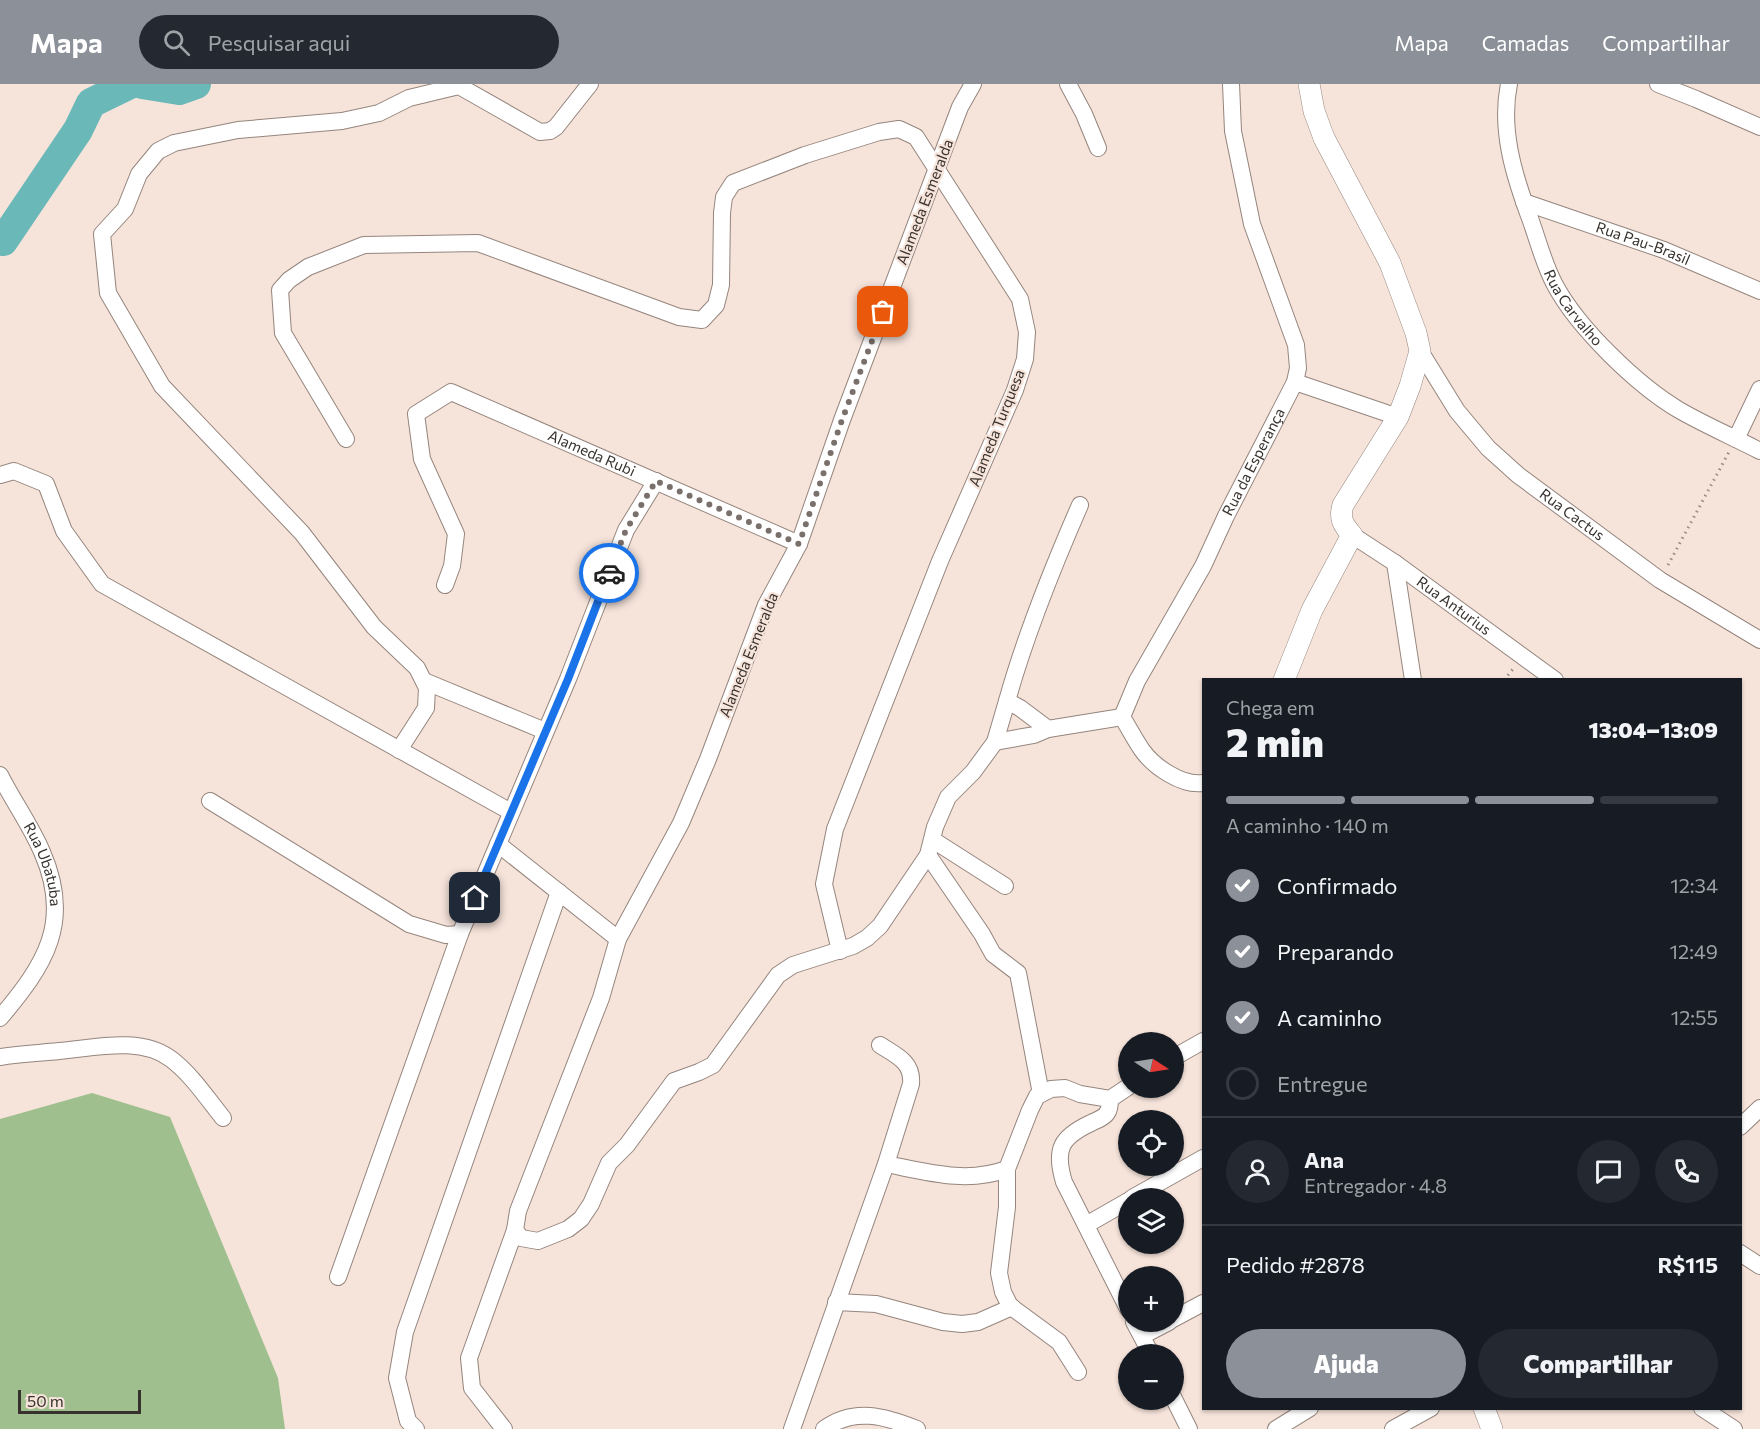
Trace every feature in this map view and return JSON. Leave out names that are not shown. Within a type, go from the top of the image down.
[{"type":"street","points":[[399,750],[426,708],[427,688],[424,681],[417,669],[374,627],[303,533],[162,386],[108,293],[102,234],[125,209],[139,174],[158,151],[174,143],[238,130],[342,121],[379,113],[409,98],[459,86],[540,132],[550,131],[556,127],[590,84]]},
{"type":"street","name":"Alameda Esmeralda","points":[[504,1429],[472,1388],[469,1358],[515,1230],[518,1211],[601,998],[618,939],[681,823],[766,605],[799,544],[842,420],[960,107],[973,84]]},
{"type":"street","points":[[1068,84],[1098,148]]},
{"type":"street","name":"Rua da Esperança","points":[[1122,717],[1137,681],[1203,566],[1294,382],[1298,368],[1296,345],[1252,224],[1233,131],[1231,84]]},
{"type":"street","points":[[1285,678],[1312,610],[1352,535],[1341,519],[1343,505],[1398,417],[1420,351],[1409,312],[1390,263],[1324,138],[1314,111],[1309,84]]},
{"type":"street","name":"Rua Carvalho","points":[[1509,84],[1506,132],[1514,172],[1554,284],[1574,316],[1600,345],[1646,386],[1678,410],[1760,451]]},
{"type":"street","points":[[1658,84],[1760,127]]},
{"type":"street","name":"Alameda Turquesa","points":[[346,439],[283,333],[280,290],[289,280],[308,267],[364,245],[478,243],[679,317],[702,320],[716,305],[722,285],[722,213],[724,197],[734,183],[805,155],[879,132],[899,129],[916,136],[1014,288],[1024,310],[1028,332],[1025,358],[1015,390],[940,561],[836,829],[824,884],[840,951]]},
{"type":"street","name":"Rua Pau-Brasil","points":[[1524,202],[1664,250],[1760,291]]},
{"type":"street","name":"Rua Cactus","points":[[1420,351],[1457,411],[1488,448],[1518,475],[1660,580],[1760,640]]},
{"type":"street","points":[[1294,382],[1398,417]]},
{"type":"street","points":[[1736,439],[1760,389]]},
{"type":"street","name":"Alameda Rubi","points":[[445,585],[452,566],[456,534],[422,459],[416,414],[451,392],[799,544]]},
{"type":"street","points":[[0,474],[14,471],[46,484],[64,531],[102,584],[512,812]]},
{"type":"street","points":[[338,1277],[460,934],[546,731],[626,530],[656,481]]},
{"type":"street","points":[[515,1230],[521,1238],[538,1241],[568,1229],[581,1219],[591,1204],[609,1163],[627,1145],[674,1081],[713,1065],[778,975],[793,965],[840,951],[867,938],[880,926],[931,847],[935,827],[948,797],[973,772],[996,742],[1017,662],[1044,586],[1080,505]]},
{"type":"street","name":"Rua Anturius","points":[[1352,535],[1395,563],[1552,678]]},
{"type":"street","points":[[1395,563],[1413,678]]},
{"type":"street","points":[[424,681],[546,731]]},
{"type":"street","points":[[1007,701],[1048,729]]},
{"type":"street","points":[[996,742],[1034,735],[1048,729],[1122,717],[1143,752],[1161,767],[1178,780],[1193,785],[1202,783]]},
{"type":"street","name":"Rua Ubatuba","points":[[0,775],[42,851],[52,878],[57,904],[53,930],[45,954],[33,976],[0,1018]]},
{"type":"street","points":[[210,801],[409,924],[446,935],[460,934]]},
{"type":"street","points":[[498,844],[618,939]]},
{"type":"street","points":[[931,847],[1005,886]]},
{"type":"street","points":[[931,847],[993,954],[1018,973],[1041,1094]]},
{"type":"street","points":[[416,1429],[408,1421],[397,1378],[405,1332],[559,892]]},
{"type":"street","points":[[1184,1052],[1202,1042]]},
{"type":"street","points":[[3,1052],[60,1051],[130,1045],[154,1050],[171,1059],[223,1118]]},
{"type":"street","points":[[792,1429],[886,1164],[911,1084],[912,1074],[907,1064],[880,1045]]},
{"type":"street","points":[[1078,1372],[1059,1342],[1012,1307],[1003,1292],[999,1273],[1007,1208],[1007,1169],[1030,1110],[1038,1096],[1050,1089],[1065,1088],[1080,1094],[1110,1099],[1118,1094]]},
{"type":"street","points":[[1110,1099],[1109,1110],[1105,1116],[1074,1131],[1064,1142],[1059,1156],[1064,1182],[1118,1289]]},
{"type":"street","points":[[1742,1125],[1760,1108]]},
{"type":"street","points":[[1150,1188],[1202,1159]]},
{"type":"street","points":[[886,1164],[945,1176],[967,1177],[994,1174],[1007,1169]]},
{"type":"street","points":[[1086,1225],[1118,1207]]},
{"type":"street","points":[[1742,1254],[1760,1266]]},
{"type":"street","points":[[836,1302],[876,1304],[944,1322],[962,1324],[978,1322],[1012,1307]]},
{"type":"street","points":[[1184,1313],[1202,1304]]},
{"type":"street","points":[[1180,1410],[1189,1429]]},
{"type":"street","points":[[1276,1429],[1307,1410]]},
{"type":"street","points":[[1394,1429],[1427,1410]]},
{"type":"street","points":[[1485,1410],[1492,1429]]},
{"type":"street","points":[[1705,1410],[1734,1429]]},
{"type":"street","points":[[824,1429],[843,1419],[869,1414],[893,1419],[917,1429]]},
{"type":"path","points":[[1660,580],[1736,439]]},
{"type":"green space","points":[[92,1093],[170,1117],[278,1378],[285,1429],[0,1429],[0,1119]]},
{"type":"waterway","points":[[3,241],[78,130],[91,103],[130,84]]},
{"type":"waterway","points":[[142,84],[179,90],[196,84]]},
{"type":"way so far","points":[[609,573],[626,530],[656,481],[799,544],[883,312]]},
{"type":"route","points":[[475,898],[568,679],[609,573]]}]
